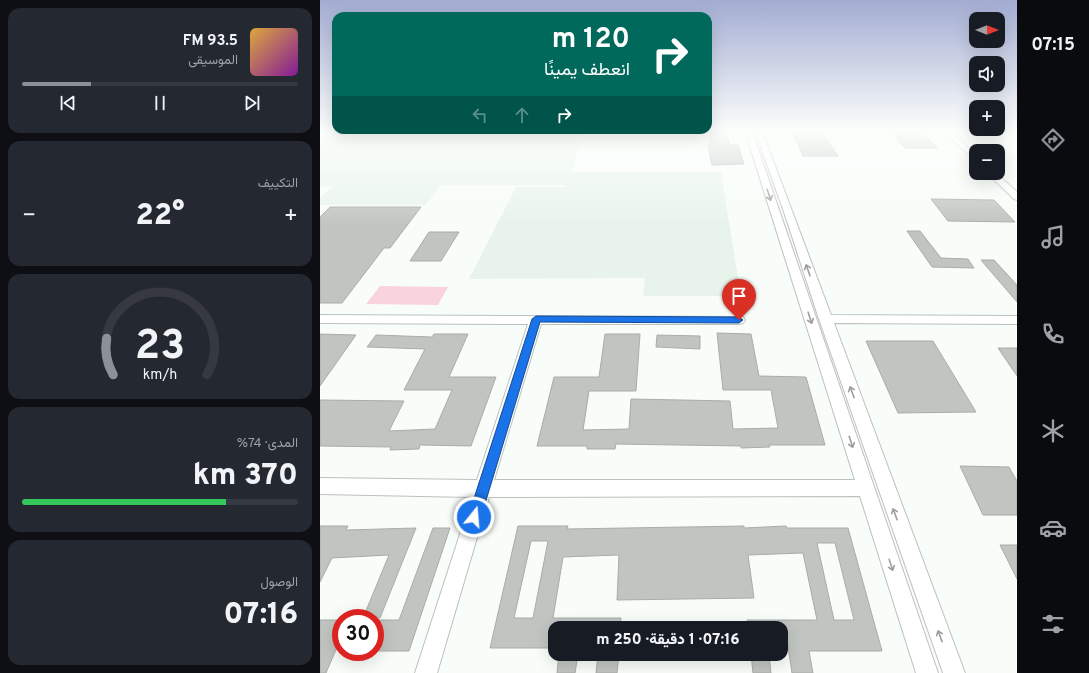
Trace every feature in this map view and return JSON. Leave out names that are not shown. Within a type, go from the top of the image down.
[{"type":"street","points":[[761,162],[825,320],[954,673]]},
{"type":"street","points":[[767,162],[866,488],[927,673]]},
{"type":"street","points":[[999,180],[1017,197]]},
{"type":"street","points":[[320,319],[739,320]]},
{"type":"street","points":[[426,673],[536,319]]},
{"type":"street","points":[[825,320],[1017,320]]},
{"type":"street","points":[[320,486],[483,489],[866,488]]},
{"type":"shaded area","points":[[320,162],[574,162],[571,172],[721,172],[741,296],[643,296],[645,278],[469,279],[516,187],[565,187],[566,185],[441,185],[425,205],[320,205],[320,198],[333,186],[320,186]]},
{"type":"shaded area","points":[[380,286],[448,287],[438,305],[366,304]]},
{"type":"building","points":[[711,162],[743,162],[744,164],[712,165]]},
{"type":"building","points":[[931,199],[994,200],[1015,222],[948,221]]},
{"type":"building","points":[[330,207],[421,207],[390,248],[384,248],[342,303],[320,303],[320,217]]},
{"type":"building","points":[[907,231],[920,231],[941,258],[968,259],[974,268],[932,267]]},
{"type":"building","points":[[429,232],[459,232],[441,261],[410,261]]},
{"type":"building","points":[[981,260],[994,260],[1017,285],[1017,302]]},
{"type":"building","points":[[717,333],[751,334],[759,376],[806,377],[825,445],[769,445],[770,447],[741,448],[741,446],[616,444],[615,449],[587,449],[587,446],[537,446],[554,377],[599,377],[605,334],[640,334],[636,391],[589,391],[583,430],[629,429],[631,399],[730,401],[733,429],[778,428],[771,390],[723,390]]},
{"type":"building","points":[[320,334],[356,335],[320,386]]},
{"type":"building","points":[[434,334],[468,334],[449,377],[496,377],[471,446],[420,445],[419,449],[390,450],[391,447],[320,446],[320,400],[404,401],[389,431],[435,429],[452,390],[404,390],[425,349],[367,347],[376,335],[432,337]]},
{"type":"building","points":[[657,335],[700,336],[700,349],[656,347]]},
{"type":"building","points":[[866,341],[933,341],[976,412],[898,413]]},
{"type":"building","points":[[998,348],[1017,348],[1017,376]]},
{"type":"building","points":[[960,466],[1009,467],[1017,481],[1017,515],[983,515]]},
{"type":"building","points":[[320,526],[348,526],[346,530],[416,528],[384,609],[367,609],[389,555],[332,558],[320,582]]},
{"type":"building","points":[[518,526],[568,526],[567,529],[744,526],[744,528],[786,526],[787,528],[848,528],[882,651],[809,651],[813,673],[792,673],[788,647],[788,621],[747,621],[817,620],[803,553],[748,555],[754,598],[617,600],[619,555],[563,557],[553,618],[621,618],[621,621],[548,621],[548,648],[490,648]],"holes":[[[531,541],[548,541],[533,618],[514,618]],[[817,543],[835,543],[854,620],[834,620]]]},
{"type":"building","points":[[433,528],[450,528],[409,651],[384,651],[384,620],[399,620]]},
{"type":"building","points":[[1000,545],[1017,545],[1017,579]]},
{"type":"building","points":[[320,620],[332,620],[332,659],[326,673],[320,673]]},
{"type":"building","points":[[558,661],[577,661],[575,673],[557,673]]},
{"type":"building","points":[[597,661],[618,661],[617,673],[596,673]]},
{"type":"building","points":[[752,661],[770,661],[771,673],[753,673]]},
{"type":"route","points":[[474,517],[536,319],[739,320]]}]
